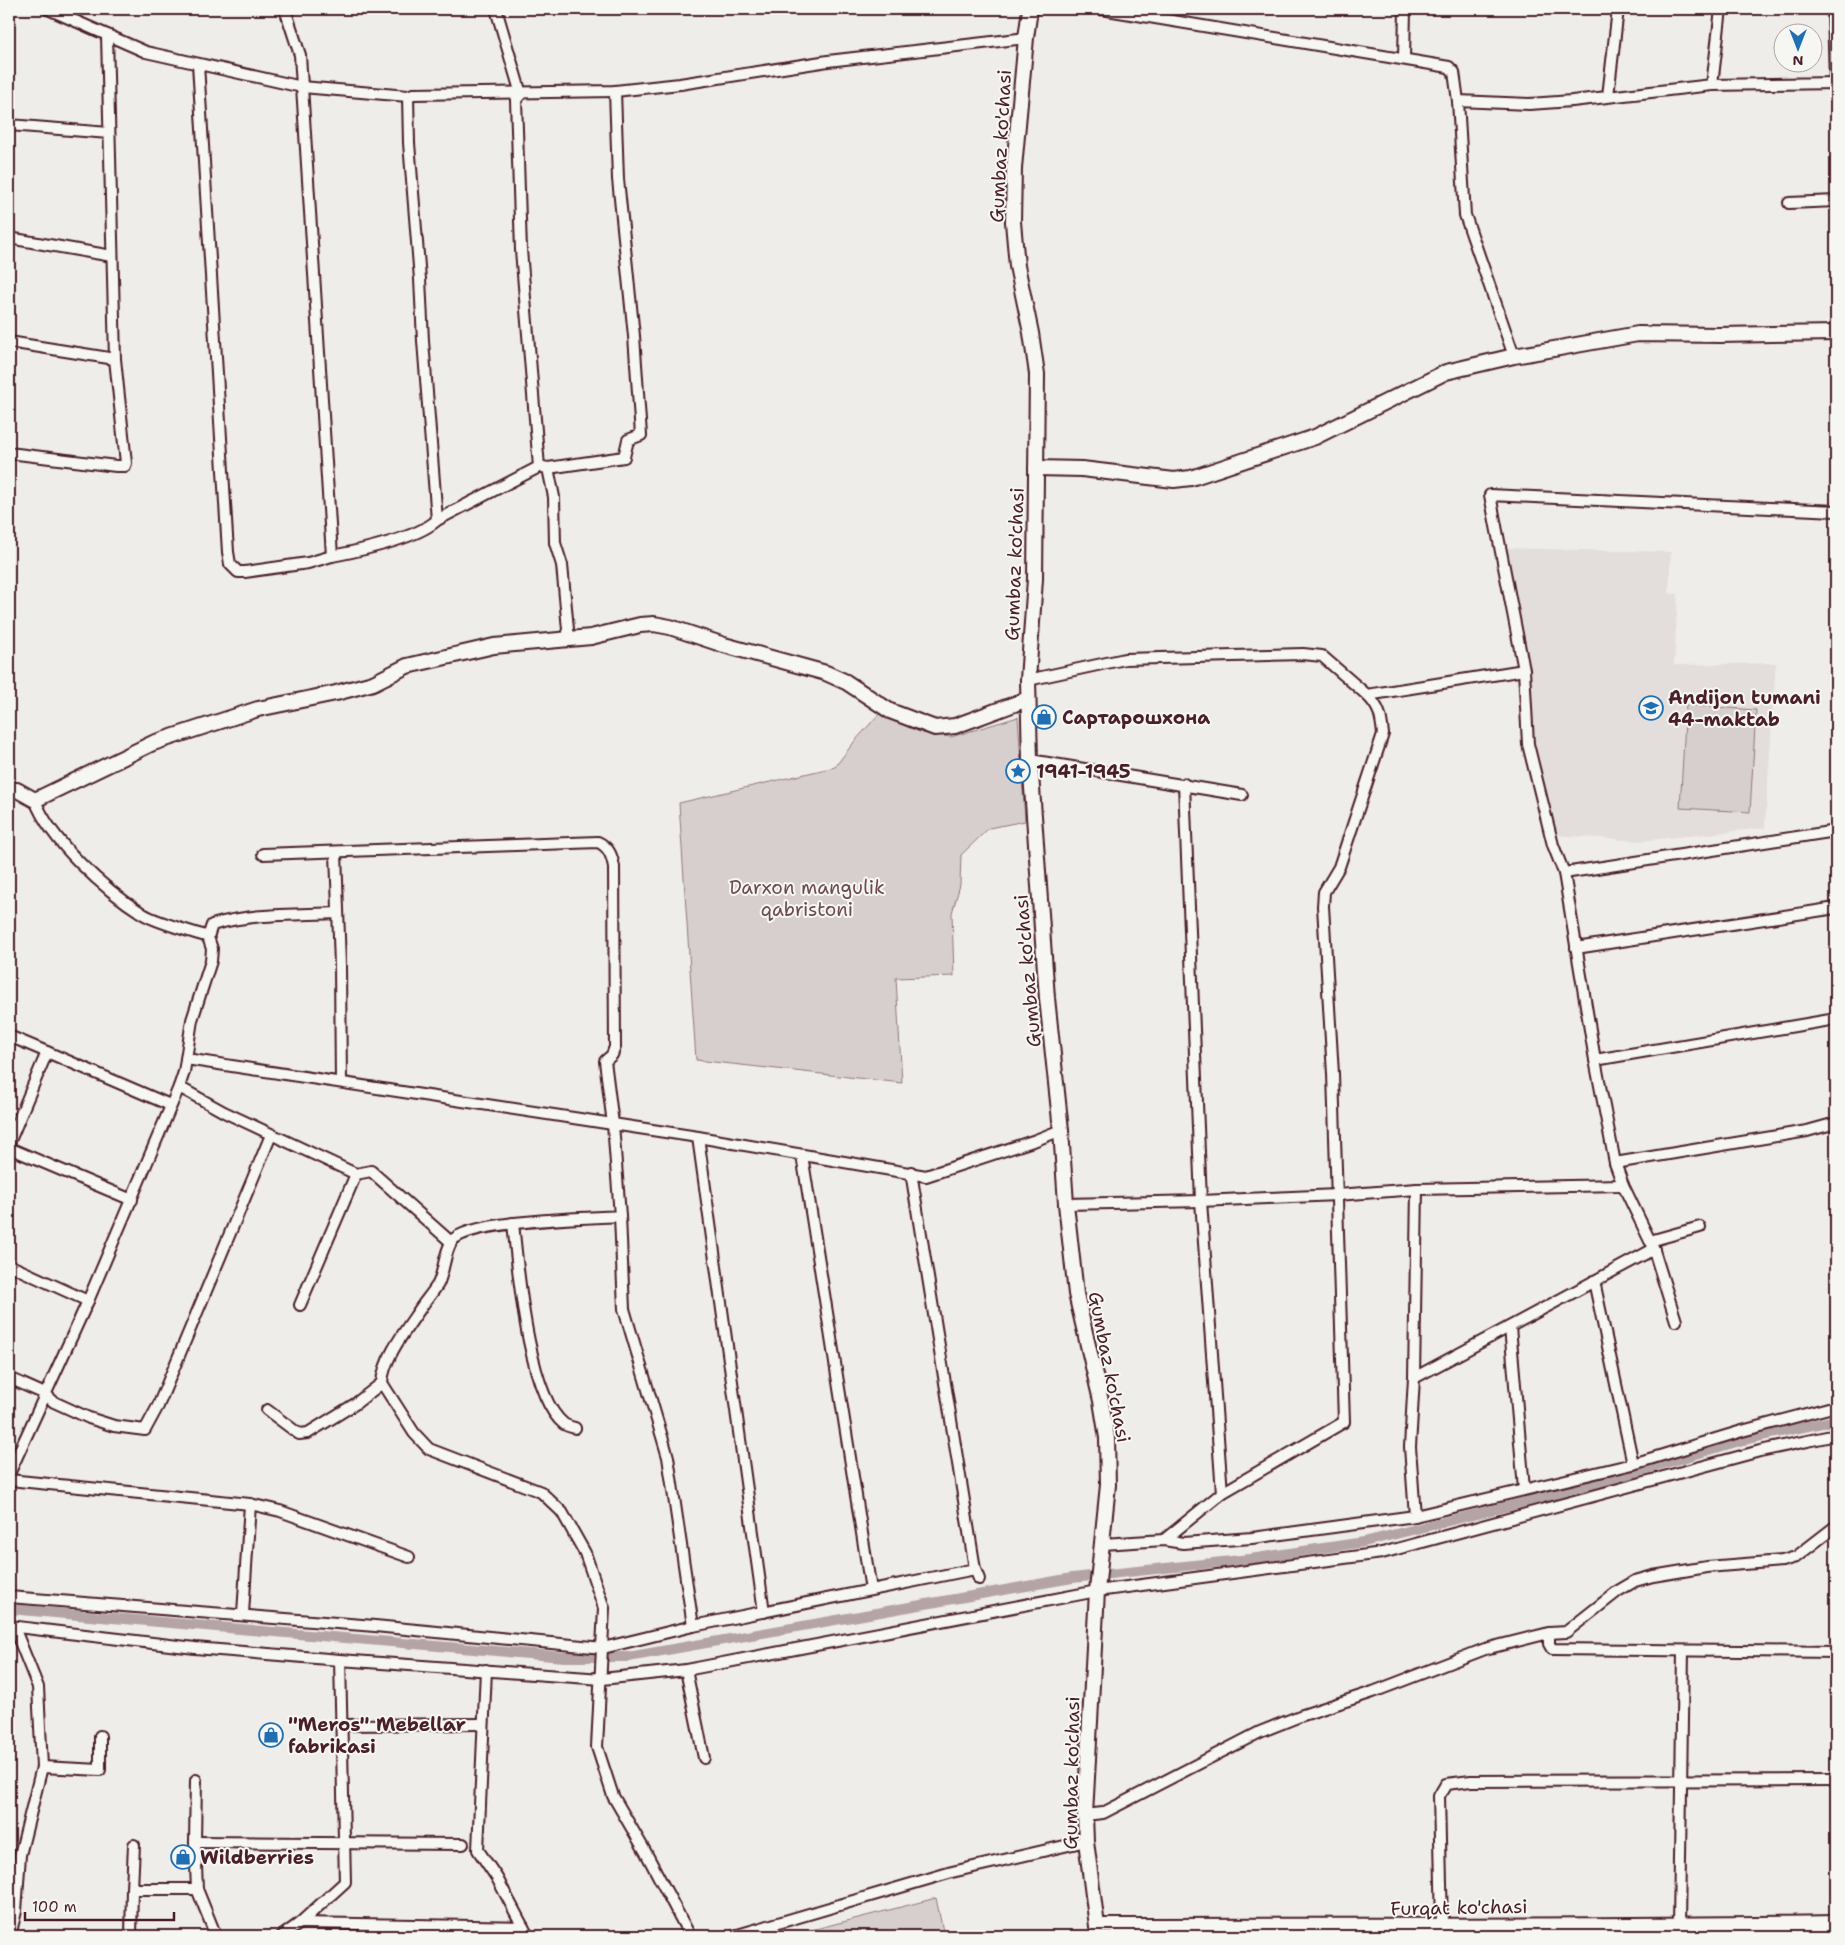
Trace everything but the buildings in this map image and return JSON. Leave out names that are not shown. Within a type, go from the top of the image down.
[{"type":"main road","name":"Gumbaz ko'chasi","points":[[1030,9],[1014,168],[1013,222],[1017,266],[1031,333],[1037,374],[1035,579],[1028,680],[1030,760],[1047,998],[1076,1294],[1101,1401],[1107,1438],[1108,1485],[1097,1591],[1085,1815],[1086,1841],[1097,1931]]},
{"type":"main road","points":[[1036,468],[1082,468],[1174,480],[1191,478],[1315,437],[1446,372],[1514,356],[1638,334],[1836,333]]},
{"type":"main road","points":[[9,790],[17,790],[35,800],[153,743],[258,709],[336,693],[373,683],[407,666],[494,646],[591,637],[640,625],[654,624],[670,627],[724,645],[826,673],[846,682],[890,711],[935,728],[955,726],[1028,699]]},
{"type":"main road","name":"Furqat ko'chasi","points":[[1097,1931],[1442,1931],[1526,1924],[1679,1926],[1836,1923]]},
{"type":"main road","points":[[1097,1931],[1107,1936]]},
{"type":"street","points":[[48,9],[146,52],[302,87],[408,96],[413,94],[521,94],[615,91],[680,84],[838,60],[1026,38]]},
{"type":"street","points":[[285,9],[300,55],[332,556]]},
{"type":"street","points":[[496,9],[521,94]]},
{"type":"street","points":[[1102,9],[1404,59],[1448,67],[1454,72],[1458,101],[1465,215],[1514,356]]},
{"type":"street","points":[[1404,59],[1405,9]]},
{"type":"street","points":[[1608,96],[1618,9]]},
{"type":"street","points":[[1712,85],[1721,9]]},
{"type":"street","points":[[1458,101],[1529,104],[1712,85],[1836,84],[1833,9]]},
{"type":"street","points":[[9,453],[125,466],[126,457],[115,359],[107,35]]},
{"type":"street","points":[[198,64],[228,552],[230,564],[238,572],[308,563],[389,542],[426,527],[543,467],[624,457],[628,440],[641,435],[634,336],[618,179],[615,91]]},
{"type":"street","points":[[521,94],[516,100],[521,250],[543,467],[554,497],[555,543],[562,564],[569,640]]},
{"type":"street","points":[[408,96],[409,143],[437,520]]},
{"type":"street","points":[[9,125],[109,133]]},
{"type":"street","points":[[1789,203],[1836,201]]},
{"type":"street","points":[[9,238],[112,256]]},
{"type":"street","points":[[9,342],[115,359]]},
{"type":"street","points":[[1676,1321],[1652,1245],[1622,1185],[1615,1163],[1594,1060],[1564,873],[1553,845],[1528,744],[1524,670],[1490,495],[1836,511]]},
{"type":"street","points":[[1028,680],[1125,659],[1303,654],[1322,656],[1376,704],[1381,717],[1383,734],[1339,867],[1324,892],[1323,906],[1337,1195],[1344,1422],[1222,1493],[1164,1540]]},
{"type":"street","points":[[1367,695],[1524,670]]},
{"type":"street","points":[[1030,760],[1242,795]]},
{"type":"street","points":[[1184,784],[1201,1201],[1222,1493]]},
{"type":"street","points":[[35,800],[41,815],[71,853],[106,887],[144,915],[208,937]]},
{"type":"street","points":[[1564,873],[1836,831]]},
{"type":"street","points":[[263,854],[336,853],[598,842],[605,845],[612,856],[614,867],[615,1047],[612,1055],[605,1061],[620,1216],[624,1309],[668,1456],[693,1626]]},
{"type":"street","points":[[336,853],[340,1082]]},
{"type":"street","points":[[1576,948],[1836,908]]},
{"type":"street","points":[[9,1474],[132,1200],[184,1072],[192,1020],[211,961],[212,950],[208,937],[212,925],[246,918],[338,913]]},
{"type":"street","points":[[1594,1060],[1836,1019]]},
{"type":"street","points":[[9,1036],[170,1105]]},
{"type":"street","points":[[9,1143],[46,1052]]},
{"type":"street","points":[[186,1059],[698,1137],[926,1176],[1061,1130]]},
{"type":"street","points":[[178,1087],[271,1135],[356,1174],[367,1170],[377,1175],[451,1242]]},
{"type":"street","points":[[1615,1163],[1807,1131],[1836,1123]]},
{"type":"street","points":[[9,1378],[45,1394],[54,1402],[89,1418],[143,1431],[148,1428],[271,1135]]},
{"type":"street","points":[[698,1137],[764,1612]]},
{"type":"street","points":[[9,1148],[132,1200]]},
{"type":"street","points":[[802,1154],[871,1590]]},
{"type":"street","points":[[9,1597],[244,1614],[603,1652],[693,1626],[871,1590],[977,1574],[911,1172]]},
{"type":"street","points":[[300,1304],[356,1174]]},
{"type":"street","points":[[1066,1204],[1201,1201],[1337,1195],[1417,1189],[1622,1185]]},
{"type":"street","points":[[1416,1516],[1410,1447],[1414,1378],[1417,1189]]},
{"type":"street","points":[[620,1216],[512,1223],[466,1232],[458,1236],[451,1242],[438,1284],[407,1328],[385,1365],[382,1373],[382,1383],[414,1433],[429,1449],[541,1492],[562,1512],[585,1553],[604,1608],[597,1747],[613,1796],[645,1851],[690,1936]]},
{"type":"street","points":[[512,1223],[524,1322],[544,1395],[558,1418],[566,1425],[575,1428]]},
{"type":"street","points":[[1414,1378],[1594,1281],[1652,1245],[1700,1227]]},
{"type":"street","points":[[9,1265],[88,1301]]},
{"type":"street","points":[[1594,1281],[1633,1464]]},
{"type":"street","points":[[1510,1327],[1524,1489]]},
{"type":"street","points":[[267,1410],[299,1434],[308,1433],[355,1404],[382,1383]]},
{"type":"street","points":[[1103,1544],[1164,1540],[1183,1543],[1252,1538],[1416,1516],[1633,1464],[1742,1431],[1836,1406]]},
{"type":"street","points":[[10,1936],[16,1911],[20,1855],[42,1767],[38,1687],[12,1626],[195,1648],[486,1670],[602,1676],[686,1670],[1097,1591],[1382,1553],[1760,1451],[1836,1435]]},
{"type":"street","points":[[9,1480],[250,1504],[280,1511],[409,1557]]},
{"type":"street","points":[[244,1614],[250,1504]]},
{"type":"street","points":[[1085,1815],[1103,1814],[1260,1732],[1300,1716],[1373,1692],[1485,1649],[1549,1633],[1566,1632],[1575,1627],[1618,1591],[1635,1581],[1707,1567],[1782,1561],[1796,1557],[1836,1526]]},
{"type":"street","points":[[1549,1633],[1549,1644],[1552,1649],[1836,1652]]},
{"type":"street","points":[[1679,1926],[1682,1651]]},
{"type":"street","points":[[282,1936],[300,1923],[345,1882],[340,1660]]},
{"type":"street","points":[[486,1670],[478,1850],[496,1878],[525,1932]]},
{"type":"street","points":[[686,1670],[704,1758]]},
{"type":"street","points":[[342,1725],[483,1724]]},
{"type":"street","points":[[42,1767],[100,1770],[100,1736]]},
{"type":"street","points":[[196,1780],[195,1842],[197,1888],[216,1936]]},
{"type":"street","points":[[1442,1931],[1439,1796],[1446,1784],[1471,1781],[1836,1780]]},
{"type":"street","points":[[734,1936],[952,1872],[1086,1841]]},
{"type":"street","points":[[195,1842],[463,1844]]},
{"type":"street","points":[[131,1936],[134,1845]]},
{"type":"street","points":[[132,1889],[197,1888]]},
{"type":"street","points":[[300,1923],[525,1932]]},
{"type":"shaded area","name":"Andijon tumani 44-maktab","points":[[1503,548],[1671,552],[1669,593],[1678,594],[1674,665],[1776,663],[1765,828],[1640,841],[1554,835],[1530,744]]},
{"type":"green space","points":[[1686,705],[1756,710],[1750,812],[1680,808]]},
{"type":"green space","name":"Darxon mangulik qabristoni","points":[[879,714],[922,733],[951,737],[1018,717],[1025,821],[989,828],[961,855],[960,885],[952,913],[954,976],[896,978],[902,1083],[696,1060],[679,803],[835,767]]},
{"type":"green space","points":[[936,1898],[944,1936],[788,1936]]},
{"type":"waterway","points":[[9,1609],[564,1657],[628,1657],[1072,1578],[1250,1559],[1364,1542],[1589,1486],[1743,1440],[1836,1420]]},
{"type":"place","name":"Andijon tumani 44-maktab","points":[[1651,708]]},
{"type":"place","name":"Сартарошхона","points":[[1044,717]]},
{"type":"place","name":"1941-1945","points":[[1018,771]]},
{"type":"place","name":"\"Meros\" Mebellar fabrikasi","points":[[271,1735]]},
{"type":"place","name":"Wildberries","points":[[183,1857]]}]
